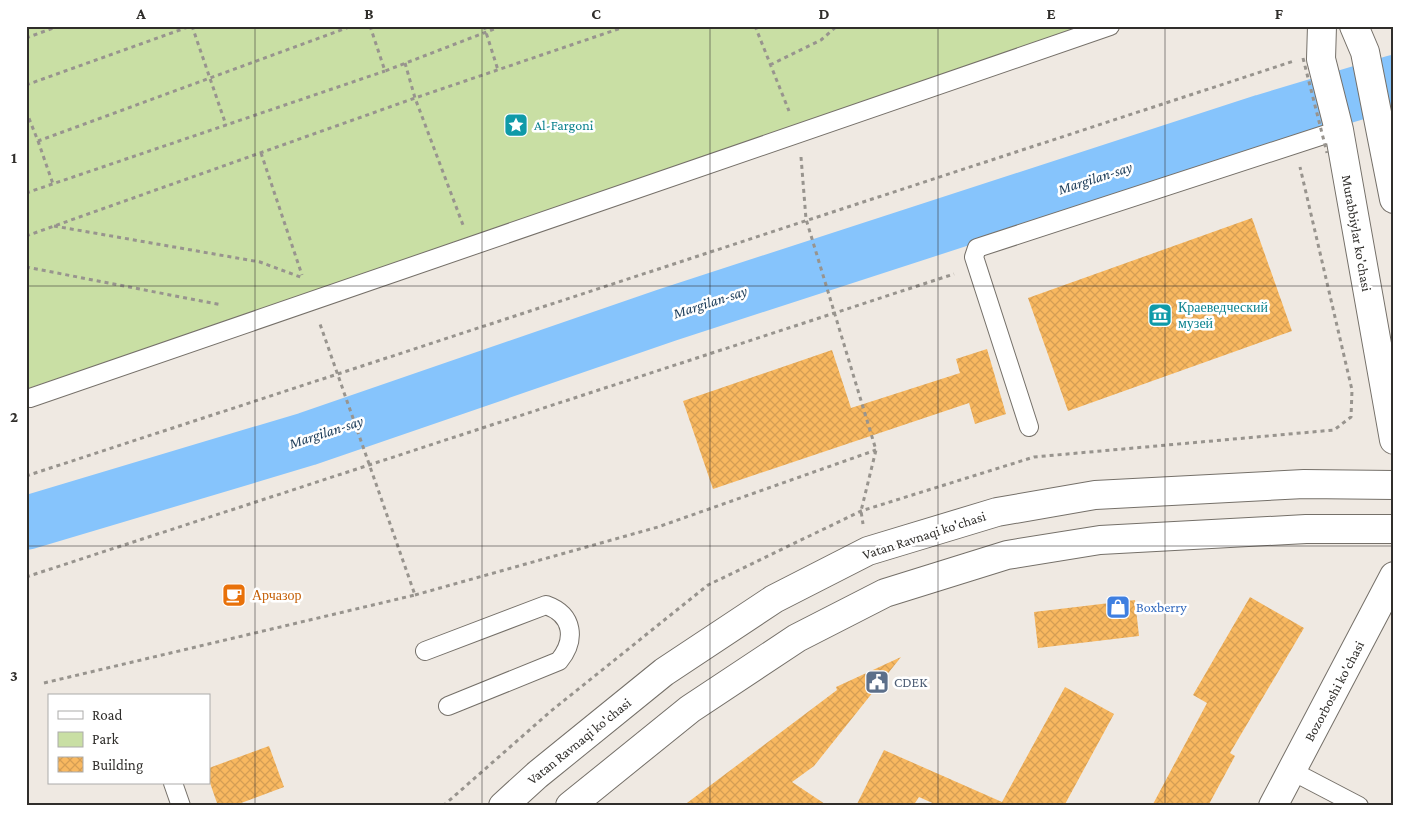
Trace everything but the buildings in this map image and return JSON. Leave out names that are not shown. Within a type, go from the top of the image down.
[{"type":"main road","name":"Murabbiylar ko'chasi","points":[[1322,26],[1312,58],[1394,440]]},
{"type":"main road","points":[[1354,26],[1365,52],[1384,128],[1394,200]]},
{"type":"main road","name":"Vatan Ravnaqi ko'chasi","points":[[503,806],[537,775],[664,672],[774,599],[868,551],[997,512],[1096,495],[1304,484],[1394,485]]},
{"type":"main road","points":[[570,806],[690,708],[797,638],[885,593],[1007,556],[1100,540],[1306,529],[1394,529]]},
{"type":"main road","name":"Bozorboshi ko'chasi","points":[[1273,806],[1394,576]]},
{"type":"lane","points":[[30,398],[1110,26]]},
{"type":"lane","points":[[1029,427],[974,257],[977,248],[1329,139]]},
{"type":"lane","points":[[424,651],[546,605],[559,610],[565,618],[570,635],[568,650],[559,661],[448,706]]},
{"type":"lane","points":[[1292,771],[1360,806]]},
{"type":"lane","points":[[173,784],[181,806]]},
{"type":"path","points":[[26,38],[60,26]]},
{"type":"path","points":[[26,85],[192,26],[226,125]]},
{"type":"path","points":[[38,141],[352,26]]},
{"type":"path","points":[[370,26],[385,71]]},
{"type":"path","points":[[484,26],[498,70]]},
{"type":"path","points":[[26,193],[405,64],[502,26]]},
{"type":"path","points":[[26,236],[415,98],[627,26]]},
{"type":"path","points":[[755,26],[799,133],[806,219],[876,450],[860,511],[868,551]]},
{"type":"path","points":[[770,65],[821,40],[837,26]]},
{"type":"path","points":[[26,476],[806,219],[1312,58],[1329,139]]},
{"type":"path","points":[[405,64],[415,98],[471,246]]},
{"type":"path","points":[[26,110],[53,184]]},
{"type":"path","points":[[261,153],[302,276],[340,373],[415,595]]},
{"type":"path","points":[[443,806],[551,711],[708,585],[860,511],[1034,457],[1334,430],[1351,417],[1352,390],[1299,163]]},
{"type":"path","points":[[54,226],[260,262],[302,276]]},
{"type":"path","points":[[26,577],[977,266]]},
{"type":"path","points":[[26,267],[250,311],[267,316]]},
{"type":"path","points":[[44,683],[415,595],[658,528],[876,450]]},
{"type":"green space","points":[[26,26],[1110,26],[26,389]]},
{"type":"waterway","name":"Margilan-say","points":[[26,523],[307,439],[667,315],[1264,121],[1394,82]]},
{"type":"place","name":"Al-Fargoni","points":[[516,125]]},
{"type":"place","name":"Краеведческий музей","points":[[1160,315]]},
{"type":"place","name":"Арчазор","points":[[234,595]]},
{"type":"place","name":"Boxberry","points":[[1118,607]]},
{"type":"place","name":"CDEK","points":[[877,682]]}]
